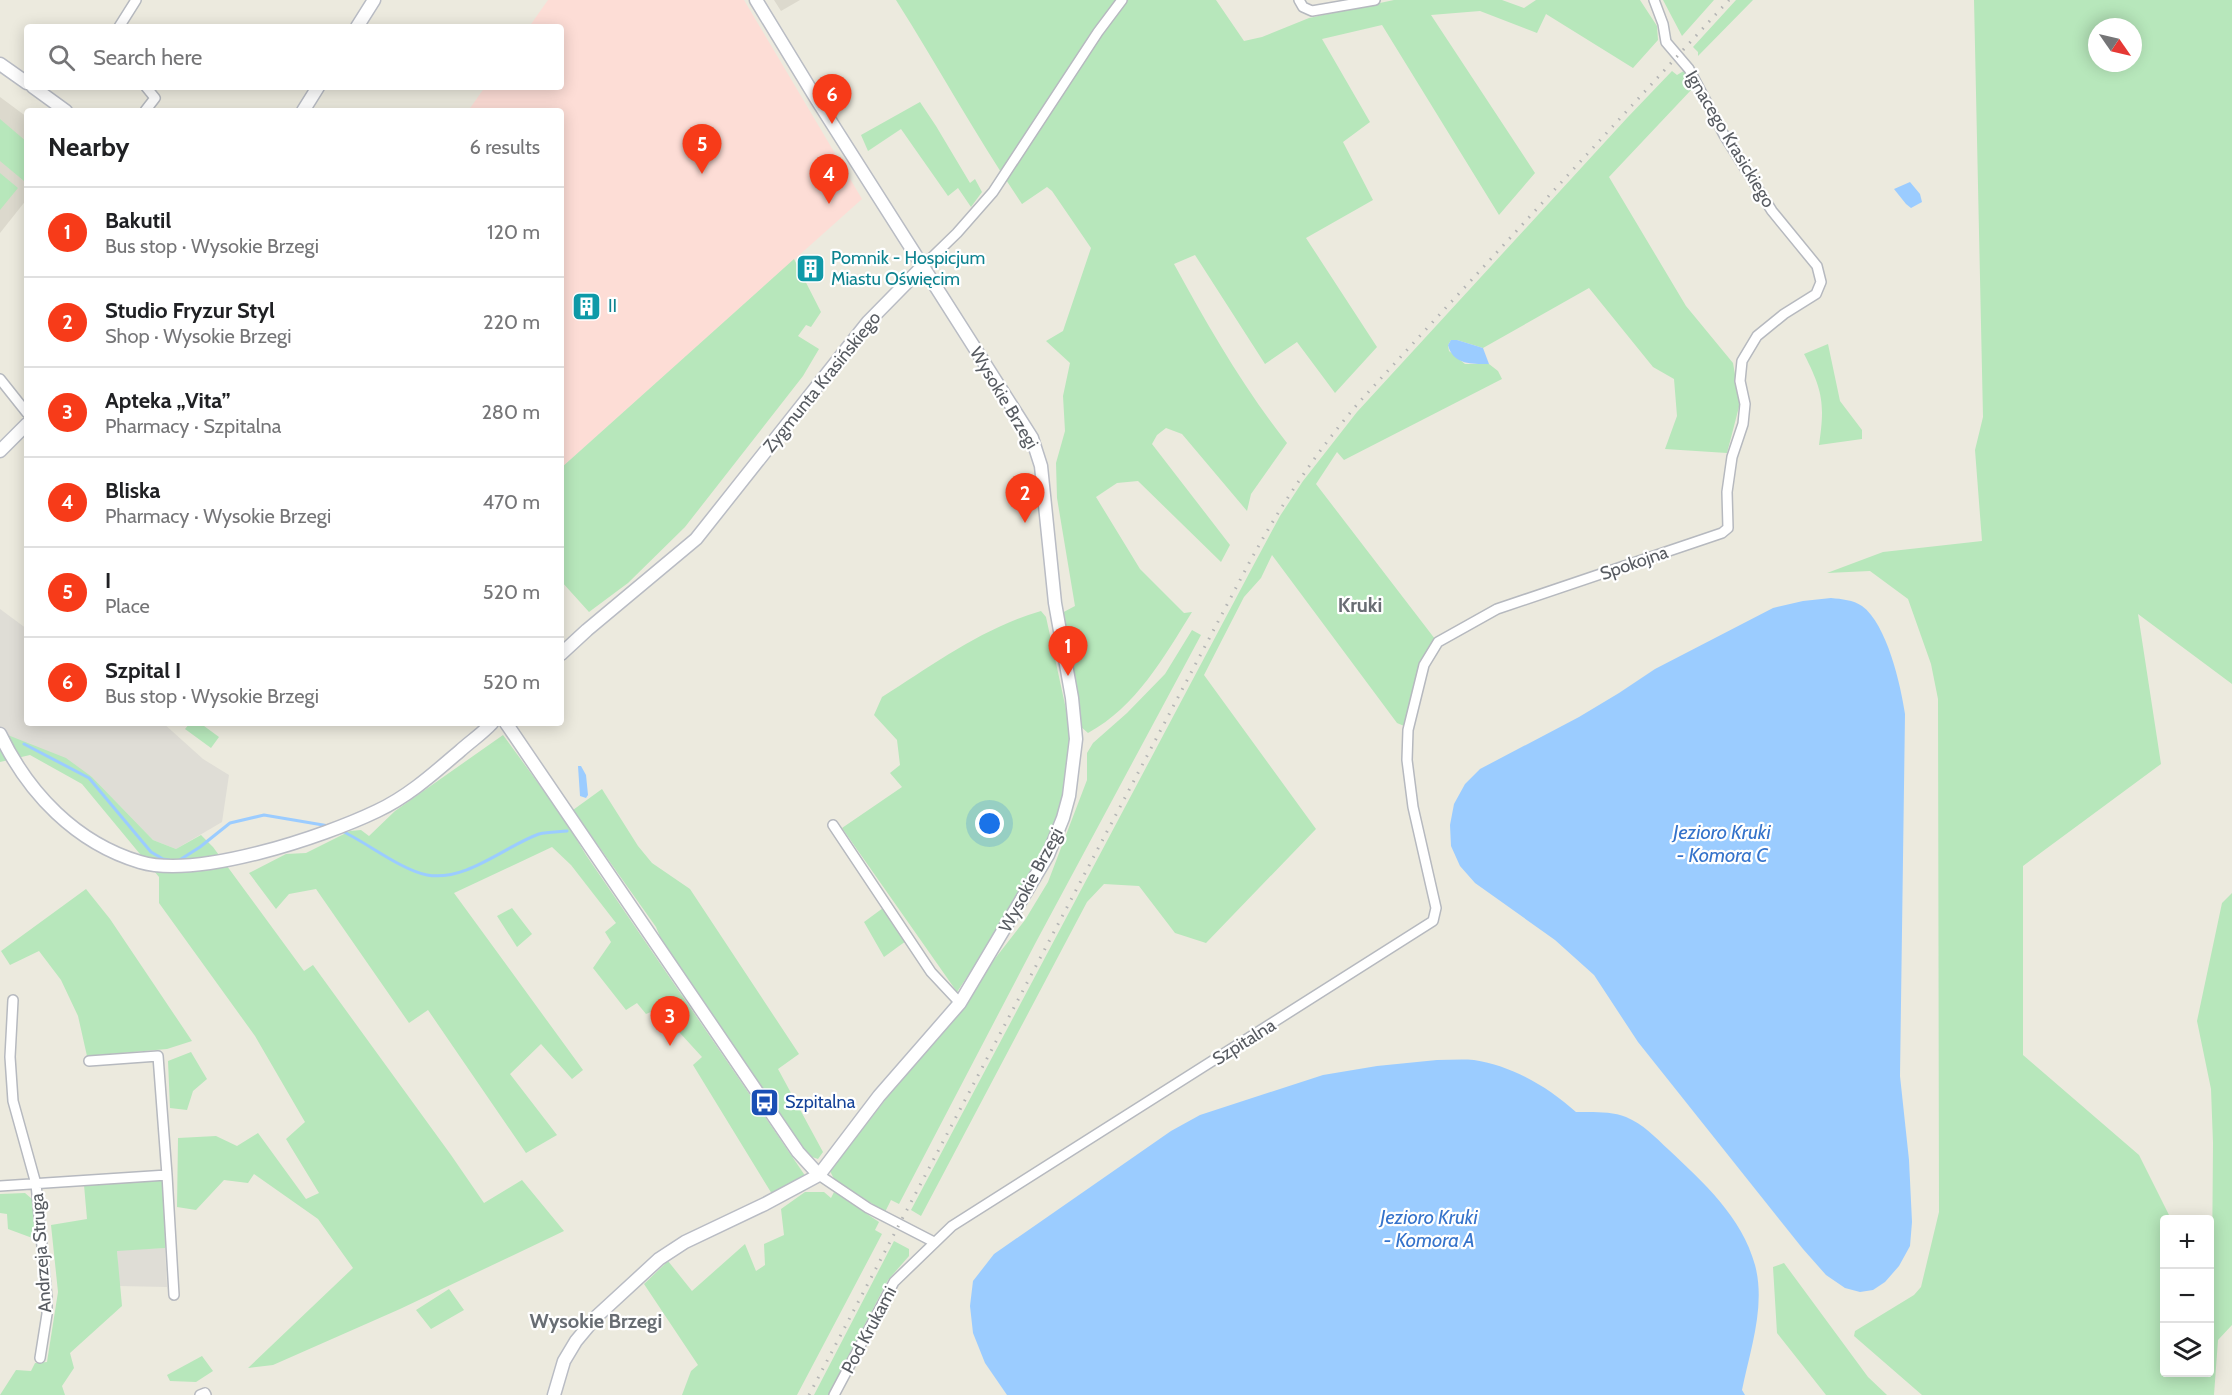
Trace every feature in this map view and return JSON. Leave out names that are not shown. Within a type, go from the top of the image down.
[{"type":"street","points":[[121,24],[136,0]]},
{"type":"street","points":[[359,24],[374,0]]},
{"type":"street","name":"Wysokie Brzegi","points":[[554,1395],[564,1360],[576,1341],[596,1317],[659,1259],[685,1242],[819,1175],[879,1095],[960,1003],[1002,934],[1056,837],[1070,796],[1076,740],[1072,698],[1055,603],[1043,481],[1038,453],[1022,421],[756,0]]},
{"type":"street","name":"Zygmunta Krasińskiego","points":[[564,651],[696,539],[868,322],[957,233],[993,192],[1098,32],[1122,0]]},
{"type":"street","points":[[1299,0],[1303,7],[1312,11],[1375,0]]},
{"type":"street","name":"Ignacego Krasickiego","points":[[1654,0],[1663,24],[1666,42],[1689,69],[1724,135],[1772,211],[1817,267],[1821,282],[1816,294],[1784,314],[1757,336],[1742,361],[1740,381],[1745,404],[1743,424],[1732,457],[1728,486]]},
{"type":"street","points":[[0,64],[24,81]]},
{"type":"street","points":[[37,90],[62,108]]},
{"type":"street","points":[[147,108],[155,98],[148,90]]},
{"type":"street","points":[[305,108],[316,90]]},
{"type":"street","points":[[0,379],[24,408]]},
{"type":"street","points":[[0,451],[24,427]]},
{"type":"street","name":"Spokojna","points":[[1433,921],[1436,908],[1413,807],[1407,760],[1408,730],[1424,665],[1438,642],[1497,609],[1722,533],[1728,528],[1728,486]]},
{"type":"street","points":[[0,734],[19,769],[42,800],[67,824],[114,852],[140,862],[158,866],[196,866],[257,853],[329,831],[377,811],[417,788],[489,726]]},
{"type":"street","points":[[508,726],[798,1152],[819,1175],[868,1208],[934,1242]]},
{"type":"street","points":[[833,825],[931,972],[960,1003]]},
{"type":"street","name":"Szpitalna","points":[[934,1242],[962,1219],[1433,921]]},
{"type":"street","name":"Andrzeja Struga","points":[[13,1000],[10,1057],[13,1101],[36,1184],[47,1298],[47,1314],[40,1358]]},
{"type":"street","points":[[89,1061],[158,1056],[174,1295]]},
{"type":"street","points":[[0,1186],[167,1175]]},
{"type":"street","name":"Pod Krukami","points":[[834,1395],[894,1282],[934,1242]]},
{"type":"street","points":[[200,1395],[205,1393],[206,1395]]},
{"type":"shaded area","points":[[548,0],[744,0],[862,199],[564,465],[564,108],[470,108],[483,90],[564,90],[564,24],[531,24]]},
{"type":"shaded area","points":[[774,0],[800,0],[781,11]]},
{"type":"shaded area","points":[[0,97],[24,115],[24,203],[0,233]]},
{"type":"shaded area","points":[[0,609],[24,627],[24,726],[166,726],[203,759],[229,775],[222,822],[176,849],[153,840],[92,777],[2,733],[0,728]]},
{"type":"shaded area","points":[[165,1248],[167,1287],[119,1286],[117,1250]]},
{"type":"green space","points":[[896,0],[1216,0],[1244,41],[1262,37],[1309,18],[1394,0],[1502,0],[1524,8],[1536,0],[1640,0],[1657,26],[1658,40],[1633,68],[1546,14],[1537,33],[1480,11],[1431,15],[1535,173],[1499,215],[1382,25],[1322,39],[1370,122],[1343,142],[1373,200],[1306,238],[1377,347],[1335,393],[1297,342],[1265,364],[1195,255],[1174,264],[1227,356],[1287,443],[1251,494],[1247,511],[1182,434],[1166,428],[1157,435],[1152,444],[1230,545],[1221,562],[1138,481],[1117,483],[1096,497],[1140,569],[1184,613],[1192,612],[1135,695],[1105,722],[1088,733],[1080,726],[1060,614],[1075,606],[1057,498],[1056,463],[1065,431],[1063,396],[1070,363],[1046,341],[1063,331],[1091,248],[1047,187],[1022,204],[989,154]]},
{"type":"green space","points":[[1663,0],[1714,0],[1682,36]]},
{"type":"green space","points":[[1736,0],[1753,0],[1698,56],[1698,52],[1693,47]]},
{"type":"green space","points":[[1974,0],[2232,0],[2232,684],[2138,614],[2161,764],[2023,866],[2023,1055],[2139,1155],[2169,1215],[2160,1215],[2160,1377],[2214,1377],[2211,1089],[2197,1021],[2222,903],[2232,893],[2232,1325],[2218,1340],[2214,1395],[1922,1395],[1854,1336],[1855,1331],[1914,1295],[1921,1287],[1939,1212],[1938,699],[1931,664],[1908,599],[1870,571],[1827,573],[1883,552],[1982,541],[1975,450],[1983,417]]},
{"type":"green space","points":[[1687,69],[1692,89],[1609,177],[1686,306],[1733,363],[1740,403],[1727,453],[1665,449],[1677,416],[1674,379],[1653,367],[1589,288],[1483,348],[1451,340],[1448,345],[1449,351],[1465,364],[1489,364],[1498,371],[1502,379],[1344,460],[1337,452],[1316,484],[1435,639],[1421,662],[1404,726],[1397,723],[1272,555],[1261,578],[1244,597],[1204,675],[1316,829],[1206,943],[1175,933],[1139,886],[1104,884],[1087,902],[921,1216],[911,1210],[1252,568],[1280,516],[1303,481],[1357,412],[1627,118],[1672,71],[1677,75]]},
{"type":"green space","points":[[920,102],[970,183],[975,179],[982,192],[971,207],[958,188],[948,196],[901,129],[868,151],[861,135]]},
{"type":"green space","points":[[0,119],[24,139],[24,181],[0,161]]},
{"type":"green space","points":[[0,173],[18,188],[0,210]]},
{"type":"green space","points":[[794,259],[821,312],[811,327],[806,325],[798,336],[819,349],[803,376],[685,527],[628,583],[589,612],[564,584],[564,465]]},
{"type":"green space","points":[[1828,344],[1840,401],[1862,430],[1862,439],[1819,445],[1822,419],[1821,398],[1804,354]]},
{"type":"green space","points":[[1041,611],[1046,617],[1077,760],[1055,845],[957,992],[842,828],[902,787],[890,773],[900,765],[897,740],[874,715],[882,697],[978,637],[1019,618]]},
{"type":"green space","points":[[1192,630],[1201,635],[1036,942],[899,1204],[891,1200],[885,1212],[834,1179],[830,1171],[1025,920],[1048,882],[1087,780],[1087,753],[1093,743],[1127,713],[1165,674]]},
{"type":"green space","points":[[188,726],[204,726],[219,737],[211,748],[185,729]]},
{"type":"green space","points":[[0,732],[66,758],[92,777],[153,840],[176,849],[201,835],[213,847],[304,971],[313,965],[484,1203],[522,1180],[564,1231],[400,1309],[273,1365],[248,1368],[353,1268],[318,1219],[254,1174],[248,1183],[224,1180],[196,1210],[177,1207],[178,1138],[216,1136],[237,1146],[258,1133],[306,1199],[319,1193],[286,1139],[305,1122],[255,1036],[159,903],[159,877],[82,784],[30,755],[0,762]]},
{"type":"green space","points":[[503,735],[563,817],[586,855],[806,1177],[772,1194],[693,1065],[702,1057],[658,1009],[646,1014],[637,1003],[626,1010],[593,968],[611,942],[605,932],[616,923],[571,865],[552,847],[454,893],[583,1070],[572,1079],[541,1044],[510,1074],[557,1135],[526,1153],[428,1010],[409,1023],[316,889],[289,894],[276,909],[249,873],[286,854],[306,853],[350,831],[361,830],[369,836],[395,811]]},
{"type":"green space","points":[[602,789],[638,846],[652,863],[690,889],[799,1054],[778,1069],[823,1152],[818,1159],[812,1157],[799,1145],[666,951],[656,927],[573,810]]},
{"type":"green space","points":[[86,889],[110,919],[192,1041],[167,1049],[87,1056],[78,1016],[61,980],[39,951],[10,965],[1,951]]},
{"type":"green space","points":[[512,908],[532,934],[517,947],[497,916]]},
{"type":"green space","points":[[883,908],[906,941],[884,957],[864,922]]},
{"type":"green space","points":[[191,1052],[207,1079],[193,1091],[187,1110],[170,1108],[168,1061]]},
{"type":"green space","points":[[159,1179],[164,1183],[165,1248],[117,1251],[122,1306],[70,1353],[74,1368],[62,1386],[65,1395],[0,1395],[16,1370],[31,1371],[35,1363],[47,1362],[58,1292],[51,1225],[87,1219],[84,1185]]},
{"type":"green space","points":[[805,1192],[824,1192],[831,1198],[834,1192],[879,1222],[875,1230],[882,1234],[797,1395],[682,1395],[691,1371],[698,1365],[644,1284],[668,1261],[692,1291],[745,1244],[756,1271],[765,1265],[764,1244],[784,1235],[781,1209]]},
{"type":"green space","points":[[25,1193],[32,1199],[35,1239],[8,1229],[7,1214],[0,1213],[0,1194]]},
{"type":"green space","points":[[894,1241],[909,1249],[909,1256],[888,1280],[828,1395],[814,1395]]},
{"type":"green space","points":[[1784,1263],[1868,1377],[1887,1395],[1826,1395],[1777,1333],[1773,1267]]},
{"type":"green space","points":[[449,1289],[464,1310],[431,1329],[416,1310]]},
{"type":"green space","points":[[202,1356],[213,1371],[196,1382],[170,1381],[167,1375]]},
{"type":"water","points":[[1910,182],[1920,194],[1922,202],[1911,208],[1894,189]]},
{"type":"water","points":[[1451,340],[1483,348],[1489,364],[1459,360],[1450,352],[1448,345]]},
{"type":"water","name":"Jezioro Kruki - Komora C","points":[[1831,598],[1851,601],[1862,606],[1879,627],[1896,672],[1905,714],[1900,1076],[1909,1160],[1912,1222],[1910,1246],[1899,1266],[1885,1282],[1873,1290],[1860,1292],[1845,1288],[1826,1275],[1803,1249],[1638,1042],[1594,975],[1555,940],[1475,883],[1460,866],[1451,846],[1450,825],[1454,804],[1465,784],[1480,769],[1579,717],[1655,669],[1773,608],[1803,601]]},
{"type":"water","points":[[578,766],[581,766],[586,775],[588,795],[586,798],[580,796]]},
{"type":"water","name":"Jezioro Kruki - Komora A","points":[[1437,1060],[1474,1060],[1502,1067],[1542,1086],[1576,1112],[1608,1113],[1632,1120],[1654,1136],[1720,1201],[1741,1231],[1755,1265],[1758,1281],[1756,1328],[1742,1390],[1745,1395],[1007,1395],[985,1363],[973,1333],[970,1306],[973,1281],[994,1254],[1171,1131],[1200,1115],[1323,1075],[1377,1066]]},
{"type":"waterway","points":[[24,744],[89,778],[151,852],[169,860]]},
{"type":"waterway","points":[[178,861],[230,823],[264,815],[329,826]]},
{"type":"waterway","points":[[340,830],[406,868],[427,875],[442,876],[485,862],[539,834],[567,831]]},
{"type":"railway","points":[[809,1395],[1248,565],[1286,501],[1329,439],[1361,400],[1729,0]]},
{"type":"place","name":"Szpital I","points":[[832,124]]},
{"type":"place","name":"I","points":[[702,174]]},
{"type":"place","name":"Bliska","points":[[829,204]]},
{"type":"place","name":"Pomnik - Hospicjum Miastu Oświęcim","points":[[810,268]]},
{"type":"place","name":"II","points":[[587,306]]},
{"type":"place","name":"Studio Fryzur Styl","points":[[1025,523]]},
{"type":"place","name":"Bakutil","points":[[1068,676]]},
{"type":"place","name":"Apteka „Vita”","points":[[670,1046]]},
{"type":"place","name":"Szpitalna","points":[[764,1102]]},
{"type":"district","name":"Kruki","points":[[1360,605]]},
{"type":"district","name":"Wysokie Brzegi","points":[[596,1321]]}]
